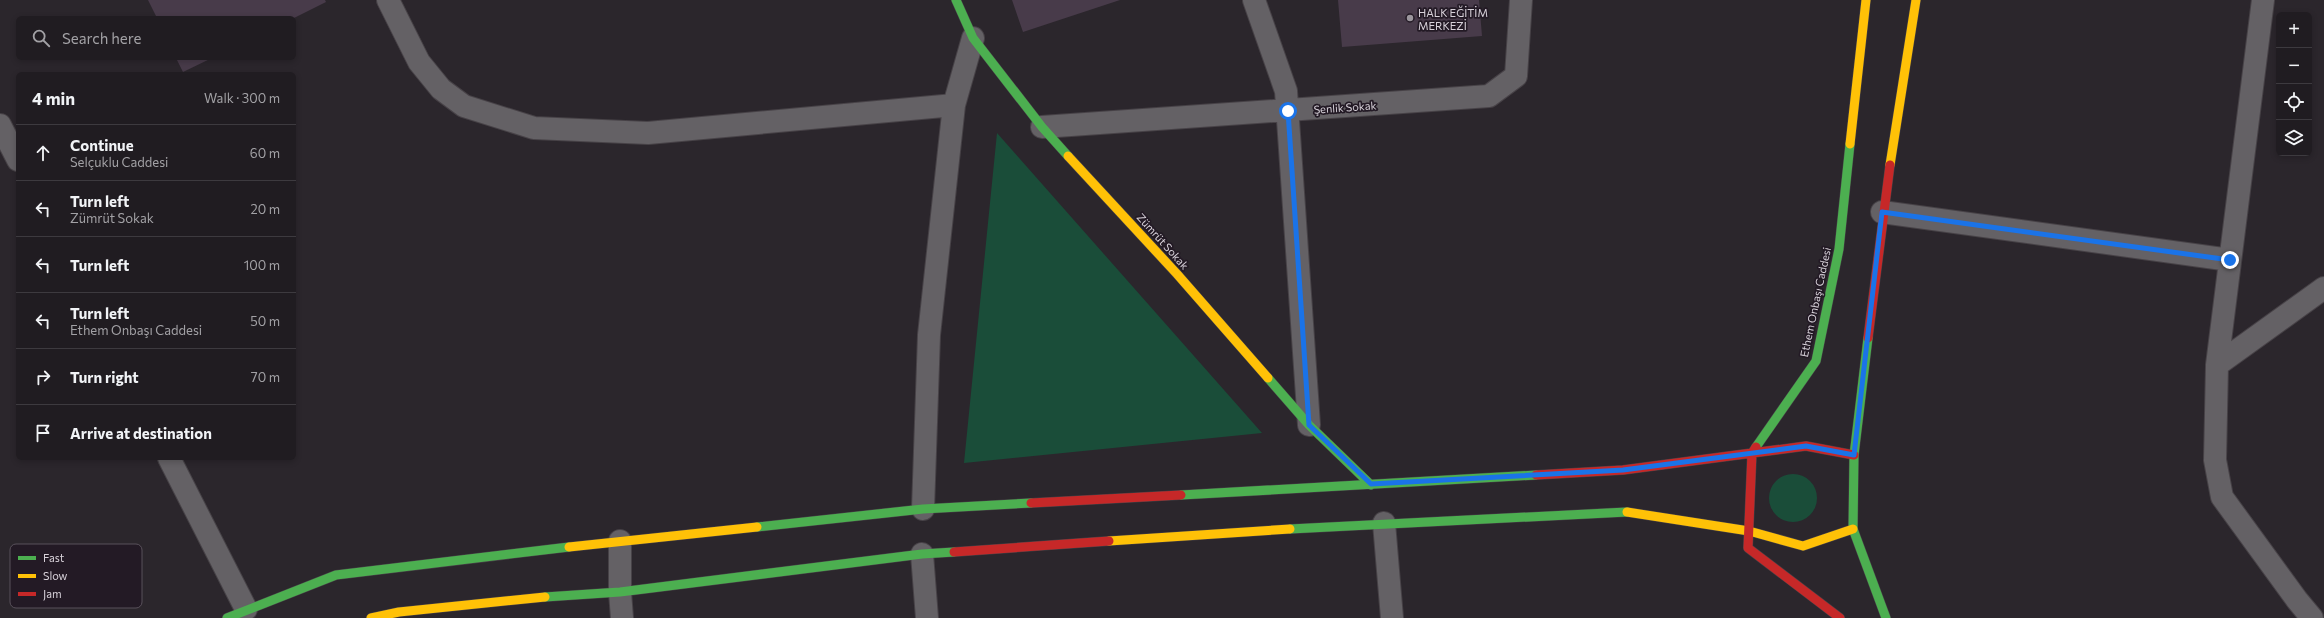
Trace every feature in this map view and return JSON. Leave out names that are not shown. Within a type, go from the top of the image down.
[{"type":"street","points":[[388,0],[419,62],[441,89],[464,106],[534,128],[648,133],[954,105]]},
{"type":"street","name":"Zümrüt Sokak","points":[[956,0],[973,38],[1042,127],[1177,274],[1309,425],[1371,484]]},
{"type":"street","points":[[1254,0],[1286,91],[1309,425]]},
{"type":"street","name":"Şenlik Sokak","points":[[1042,127],[1489,96],[1516,76],[1521,0]]},
{"type":"street","name":"Ethem Onbaşı Caddesi","points":[[1752,453],[1816,361],[1839,249],[1866,0]]},
{"type":"street","points":[[1886,618],[1853,529],[1854,455],[1882,212],[1916,0]]},
{"type":"street","points":[[2262,0],[2217,365],[2214,460],[2222,497],[2297,600],[2312,618]]},
{"type":"street","points":[[923,509],[929,335],[954,105],[973,38]]},
{"type":"street","points":[[0,125],[16,156]]},
{"type":"street","points":[[1882,212],[2230,260]]},
{"type":"street","points":[[2217,365],[2324,288]]},
{"type":"street","points":[[170,460],[236,613],[336,575],[620,541],[923,509],[1623,470],[1806,446],[1854,455]]},
{"type":"street","points":[[1752,453],[1748,548],[1840,618]]},
{"type":"street","points":[[371,618],[399,612],[494,601],[620,592],[922,554],[1384,523],[1631,512],[1749,531],[1803,546],[1853,529]]},
{"type":"street","points":[[1384,523],[1392,618]]},
{"type":"street","points":[[620,541],[620,592],[622,618]]},
{"type":"street","points":[[922,554],[927,618]]},
{"type":"green space","points":[[997,133],[1262,433],[964,463]]},
{"type":"green space","points":[[1793,474],[1802,476],[1810,481],[1815,489],[1817,498],[1815,507],[1810,515],[1802,520],[1793,522],[1784,520],[1776,515],[1771,507],[1769,498],[1771,489],[1776,481],[1784,476]]},
{"type":"building","points":[[148,0],[325,0],[326,2],[296,17],[156,16]]},
{"type":"building","points":[[1012,0],[1120,0],[1023,32]]},
{"type":"building","name":"HALK EĞİTİM MERKEZİ","points":[[1338,0],[1479,0],[1482,36],[1342,47]]},
{"type":"building","points":[[177,60],[208,60],[183,72]]},
{"type":"traffic: fast","points":[[956,0],[973,38],[1042,127],[1068,156]]},
{"type":"traffic: fast","points":[[1756,447],[1816,361],[1839,249],[1850,144]]},
{"type":"traffic: fast","points":[[1868,338],[1854,455],[1853,529],[1886,618]]},
{"type":"traffic: fast","points":[[1268,378],[1309,425],[1371,485]]},
{"type":"traffic: fast","points":[[1181,495],[1536,475]]},
{"type":"traffic: fast","points":[[757,527],[923,509],[1031,503]]},
{"type":"traffic: fast","points":[[1290,529],[1627,512]]},
{"type":"traffic: fast","points":[[227,618],[336,575],[569,547]]},
{"type":"traffic: fast","points":[[545,597],[620,592],[922,554],[954,552]]},
{"type":"traffic: slow","points":[[1850,144],[1866,0]]},
{"type":"traffic: slow","points":[[1890,165],[1916,0]]},
{"type":"traffic: slow","points":[[1068,156],[1177,274],[1268,378]]},
{"type":"traffic: slow","points":[[1627,512],[1749,531],[1803,546],[1853,529]]},
{"type":"traffic: slow","points":[[569,547],[757,527]]},
{"type":"traffic: slow","points":[[1109,541],[1290,529]]},
{"type":"traffic: slow","points":[[371,618],[399,612],[545,597]]},
{"type":"traffic: jam","points":[[1868,338],[1890,165]]},
{"type":"traffic: jam","points":[[1536,475],[1623,470],[1806,446],[1854,455]]},
{"type":"traffic: jam","points":[[1756,447],[1752,453],[1748,548],[1840,618]]},
{"type":"traffic: jam","points":[[1031,503],[1181,495]]},
{"type":"traffic: jam","points":[[954,552],[1109,541]]},
{"type":"place","name":"HALK EĞİTİM MERKEZİ","points":[[1410,18]]},
{"type":"route","points":[[1288,111],[1309,425],[1371,484],[1623,470],[1806,446],[1854,455],[1882,212],[2230,260]]}]
